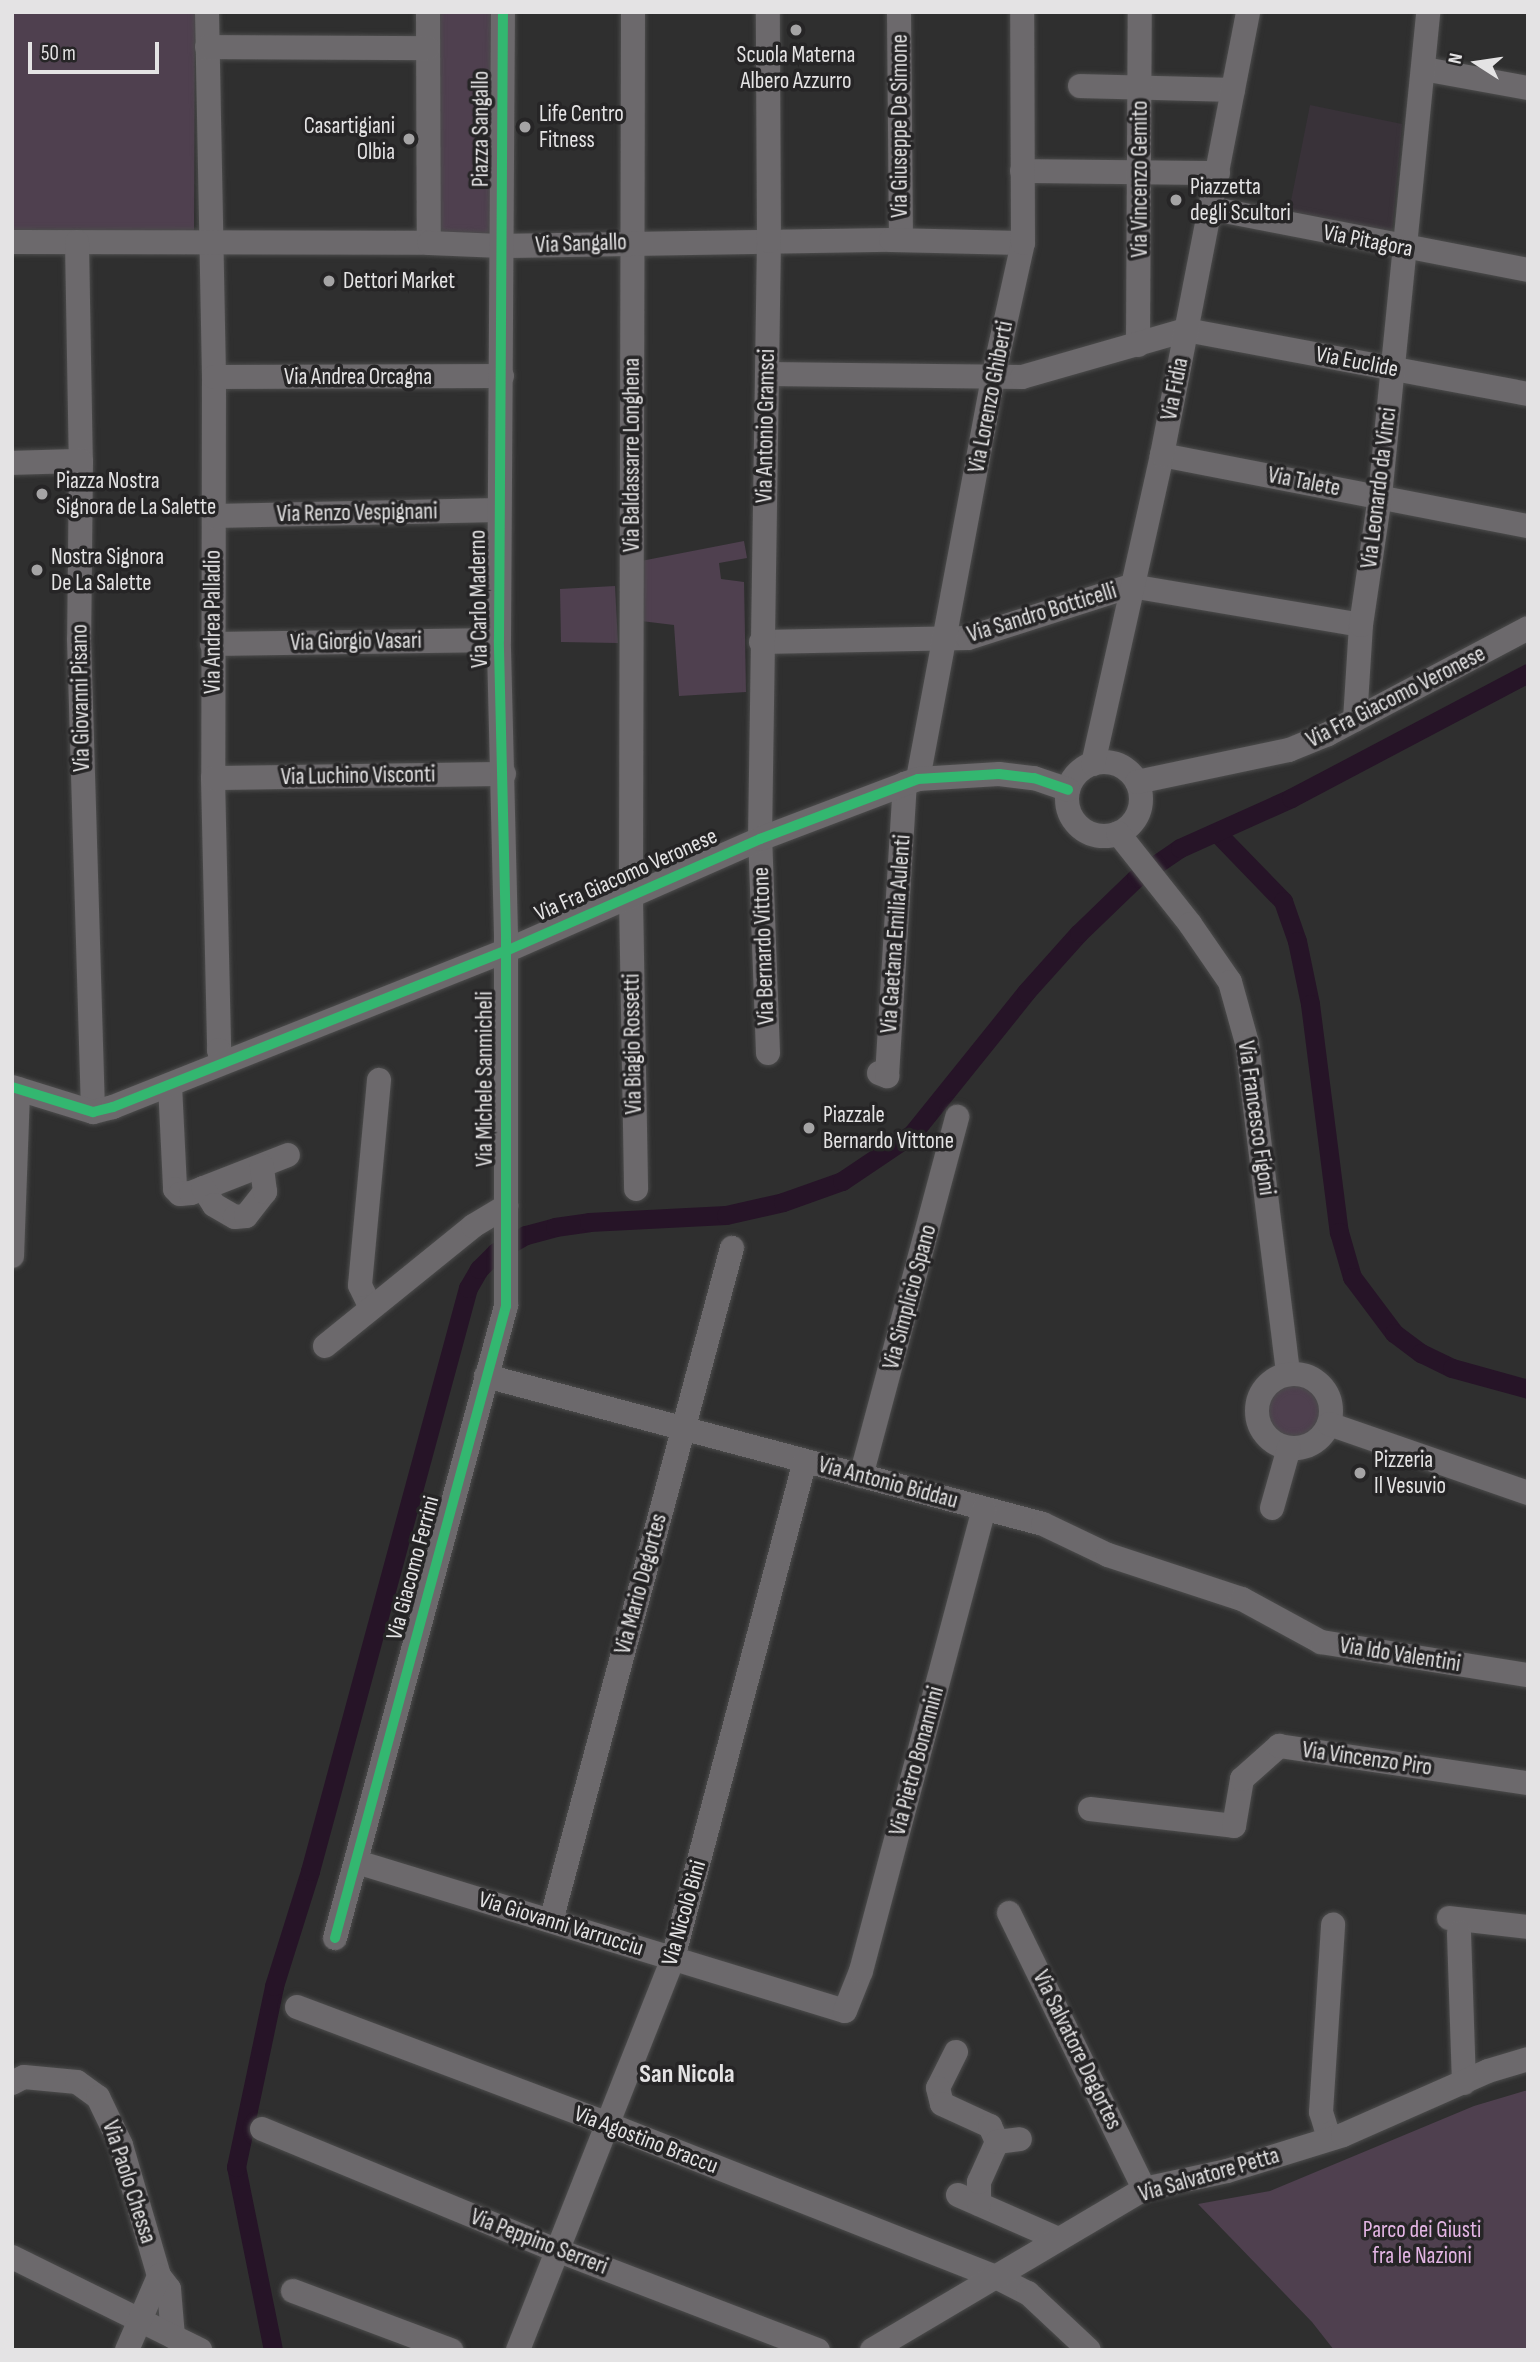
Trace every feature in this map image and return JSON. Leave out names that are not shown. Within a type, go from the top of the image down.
[{"type":"street","name":"Via Andrea Palladio","points":[[207,12],[209,242],[214,377],[213,778],[219,1050],[222,1062]]},
{"type":"street","points":[[428,12],[429,243]]},
{"type":"street","name":"Piazza Sangallo","points":[[501,246],[503,12]]},
{"type":"street","name":"Via Baldassarre Longhena","points":[[631,898],[633,12]]},
{"type":"street","name":"Via Antonio Gramsci","points":[[760,839],[769,242],[768,12]]},
{"type":"street","name":"Via Giuseppe De Simone","points":[[899,12],[901,240]]},
{"type":"street","name":"Via Lorenzo Ghiberti","points":[[912,782],[944,638],[993,379],[1023,243],[1022,12]]},
{"type":"street","name":"Via Vincenzo Gemito","points":[[1138,345],[1140,12]]},
{"type":"street","name":"Via Fidia","points":[[1093,764],[1162,455],[1248,12]]},
{"type":"street","name":"Via Leonardo da Vinci","points":[[1414,12],[1425,58]]},
{"type":"street","name":"Via Leonardo da Vinci","points":[[1355,720],[1361,625],[1380,496],[1428,12]]},
{"type":"street","points":[[208,47],[428,48]]},
{"type":"street","points":[[1425,58],[1528,88]]},
{"type":"street","points":[[1080,86],[1233,90]]},
{"type":"street","points":[[1023,171],[1217,173]]},
{"type":"street","name":"Via Pitagora","points":[[1209,208],[1528,270]]},
{"type":"street","name":"Via Sangallo","points":[[12,242],[429,243],[501,246],[901,240],[1023,243]]},
{"type":"street","name":"Via Giovanni Pisano","points":[[77,242],[81,461],[79,639],[93,1112]]},
{"type":"street","name":"Via Carlo Maderno","points":[[501,246],[499,640],[506,951]]},
{"type":"street","points":[[767,374],[993,379],[1022,377],[1186,330]]},
{"type":"street","name":"Via Euclide","points":[[1186,330],[1528,394]]},
{"type":"street","name":"Via Andrea Orcagna","points":[[214,377],[502,376]]},
{"type":"street","name":"Via Talete","points":[[1162,455],[1528,526]]},
{"type":"street","points":[[12,463],[81,461]]},
{"type":"street","name":"Via Renzo Vespignani","points":[[214,516],[499,510]]},
{"type":"street","name":"Via Sandro Botticelli","points":[[761,642],[968,638],[1131,586],[1361,625]]},
{"type":"street","name":"Via Fra Giacomo Veronese","points":[[1136,782],[1289,750],[1355,720],[1528,628]]},
{"type":"street","name":"Via Giorgio Vasari","points":[[212,644],[499,640]]},
{"type":"street","points":[[1093,764],[1118,765],[1136,782],[1140,807],[1124,843],[1084,831],[1069,813],[1068,790],[1081,769],[1093,764]]},
{"type":"street","name":"Via Luchino Visconti","points":[[213,778],[504,774]]},
{"type":"street","name":"Via Fra Giacomo Veronese","points":[[93,1112],[170,1085],[222,1062],[506,951],[760,839],[912,782],[999,774],[1034,778],[1068,790]]},
{"type":"street","name":"Via Gaetana Emilia Aulenti","points":[[879,1073],[887,1076],[912,782]]},
{"type":"street","name":"Via Bernardo Vittone","points":[[760,839],[768,1053]]},
{"type":"street","name":"Via Francesco Figoni","points":[[1124,843],[1190,924],[1230,982],[1247,1043],[1288,1374]]},
{"type":"street","name":"Via Biagio Rossetti","points":[[631,898],[636,1189]]},
{"type":"street","name":"Via Michele Sanmicheli","points":[[506,951],[506,1213]]},
{"type":"street","points":[[371,1308],[360,1285],[379,1080]]},
{"type":"street","points":[[170,1085],[175,1189],[180,1194],[203,1188],[288,1155]]},
{"type":"street","points":[[12,1256],[15,1088],[93,1112]]},
{"type":"street","name":"Via Simplicio Spano","points":[[861,1476],[957,1117]]},
{"type":"street","points":[[203,1188],[214,1205],[235,1217],[246,1216],[265,1192],[262,1166]]},
{"type":"street","points":[[325,1346],[473,1226],[506,1213]]},
{"type":"street","name":"Via Giacomo Ferrini","points":[[335,1938],[506,1306],[506,1213]]},
{"type":"street","name":"Via Mario Degortes","points":[[551,1921],[732,1248]]},
{"type":"street","points":[[1288,1374],[1313,1379],[1323,1388],[1331,1412],[1329,1424],[1313,1443],[1289,1448],[1268,1437],[1261,1428],[1257,1405],[1268,1384],[1288,1374]]},
{"type":"street","name":"Via Antonio Biddau","points":[[486,1376],[1043,1524],[1108,1555],[1213,1587],[1279,1619]]},
{"type":"street","points":[[1329,1424],[1528,1493]]},
{"type":"street","points":[[1272,1508],[1289,1448]]},
{"type":"street","name":"Via Nicolò Bini","points":[[518,2350],[673,1958],[805,1461]]},
{"type":"street","name":"Via Pietro Bonannini","points":[[845,2011],[861,1971],[984,1509]]},
{"type":"street","name":"Via Ido Valentini","points":[[1279,1619],[1321,1642],[1528,1675]]},
{"type":"street","name":"Via Vincenzo Piro","points":[[1090,1809],[1234,1826],[1242,1779],[1279,1746],[1528,1783]]},
{"type":"street","name":"Via Giovanni Varrucciu","points":[[357,1862],[845,2011]]},
{"type":"street","name":"Via Salvatore Degortes","points":[[1009,1913],[1144,2189]]},
{"type":"street","points":[[1329,2138],[1321,2112],[1333,1924]]},
{"type":"street","points":[[1464,2083],[1454,1926],[1528,1927]]},
{"type":"street","name":"Via Agostino Braccu","points":[[297,2007],[607,2124],[994,2276],[1028,2293],[1089,2350]]},
{"type":"street","points":[[956,2052],[938,2088],[942,2104],[990,2126],[1009,2141],[968,2199],[1058,2239]]},
{"type":"street","name":"Via Salvatore Petta","points":[[872,2350],[1144,2189],[1227,2171],[1329,2138],[1488,2071],[1528,2059]]},
{"type":"street","name":"Via Paolo Chessa","points":[[12,2083],[24,2077],[77,2082],[98,2097],[121,2145],[159,2276],[169,2289],[173,2337]]},
{"type":"street","name":"Via Peppino Serreri","points":[[262,2129],[557,2250],[818,2350]]},
{"type":"street","points":[[12,2257],[200,2350]]},
{"type":"street","points":[[127,2350],[159,2276]]},
{"type":"street","points":[[293,2291],[451,2350]]},
{"type":"shaded area","points":[[1310,105],[1402,124],[1392,232],[1289,211]]},
{"type":"green space","points":[[12,12],[195,12],[194,232],[12,232]]},
{"type":"green space","points":[[436,12],[495,12],[492,233],[438,235]]},
{"type":"green space","points":[[744,541],[747,558],[719,563],[721,579],[744,582],[746,692],[679,696],[674,625],[641,621],[641,561]]},
{"type":"green space","points":[[615,586],[618,643],[561,642],[560,589]]},
{"type":"green space","points":[[1299,1384],[1309,1388],[1317,1396],[1321,1411],[1317,1426],[1309,1434],[1289,1438],[1279,1434],[1271,1426],[1267,1406],[1271,1396],[1279,1388]]},
{"type":"green space","name":"Parco dei Giusti fra le Nazioni","points":[[1528,2090],[1528,2350],[1334,2350],[1312,2322],[1198,2204],[1270,2191],[1474,2106]]},
{"type":"waterway","points":[[273,2350],[236,2167],[274,1986],[310,1871],[468,1288],[479,1269],[496,1252],[526,1235],[555,1227],[589,1222],[726,1215],[783,1202],[842,1181],[912,1134],[1026,992],[1079,933],[1136,878],[1180,848],[1291,798],[1528,673]]},
{"type":"waterway","points":[[1217,833],[1283,901],[1297,941],[1310,1004],[1339,1232],[1352,1277],[1394,1333],[1421,1353],[1452,1368],[1528,1389]]},
{"type":"cycle path","points":[[335,1938],[506,1306],[506,935],[499,640],[503,12]]},
{"type":"cycle path","points":[[12,1087],[93,1112],[113,1107],[506,951],[760,839],[918,779],[999,774],[1034,778],[1068,790]]},
{"type":"place","name":"Scuola Materna Albero Azzurro","points":[[796,30]]},
{"type":"place","name":"Life Centro Fitness","points":[[525,127]]},
{"type":"place","name":"Casartigiani Olbia","points":[[409,139]]},
{"type":"place","name":"Piazzetta degli Scultori","points":[[1176,200]]},
{"type":"place","name":"Dettori Market","points":[[329,281]]},
{"type":"place","name":"Piazza Nostra Signora de La Salette","points":[[42,494]]},
{"type":"place","name":"Nostra Signora De La Salette","points":[[37,570]]},
{"type":"place","name":"Piazzale Bernardo Vittone","points":[[809,1128]]},
{"type":"place","name":"Pizzeria Il Vesuvio","points":[[1360,1473]]},
{"type":"district","name":"San Nicola","points":[[687,2075]]}]
